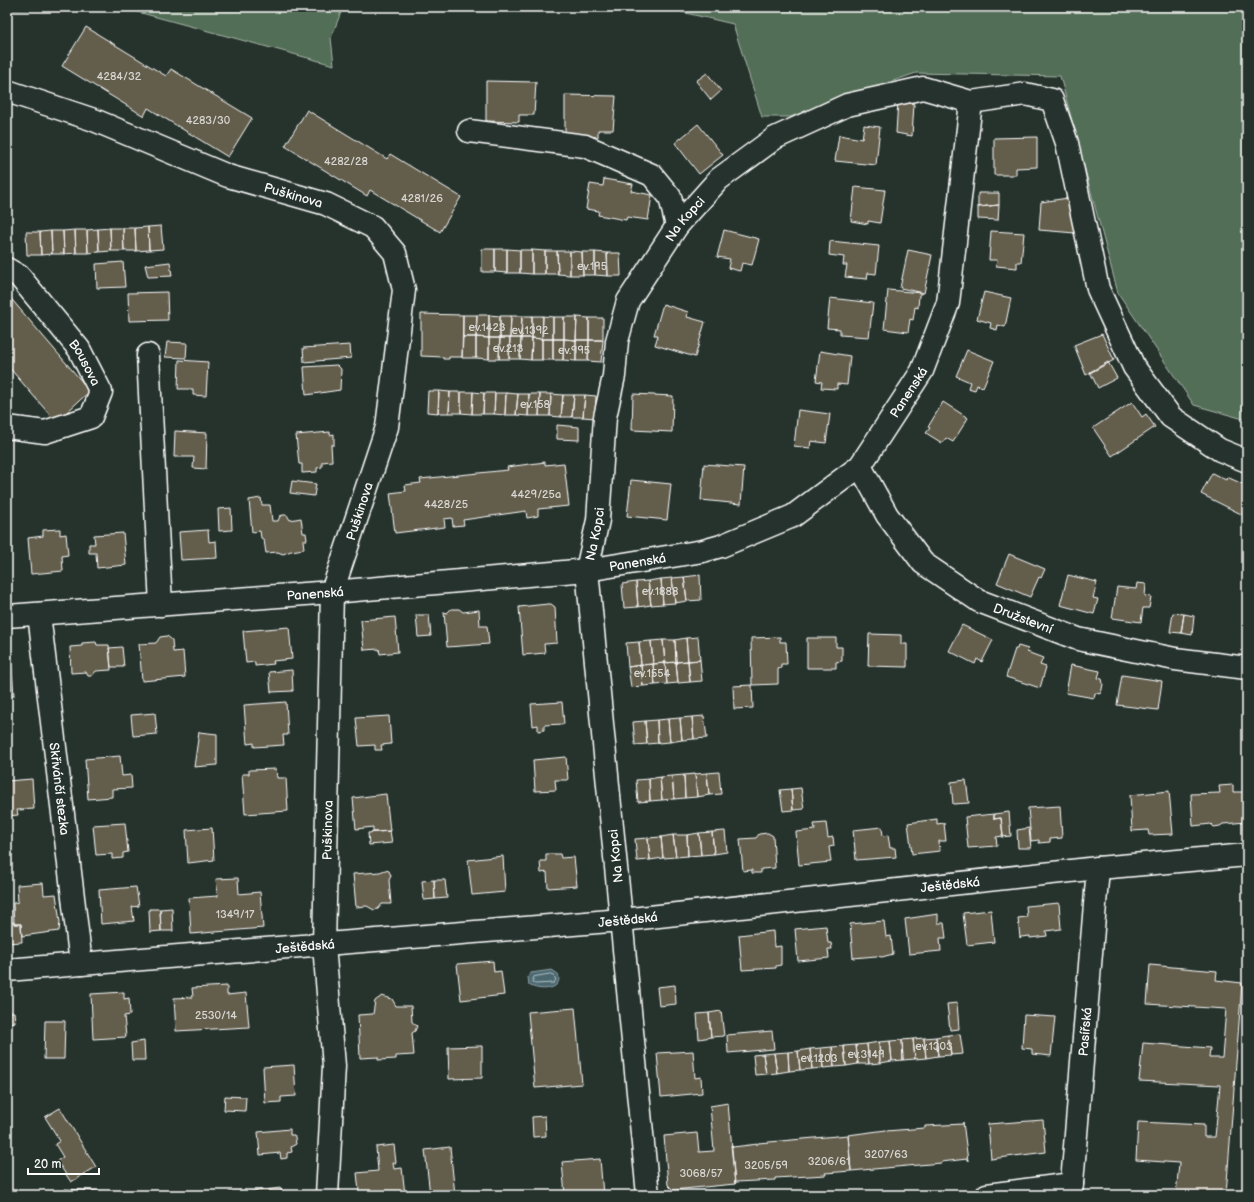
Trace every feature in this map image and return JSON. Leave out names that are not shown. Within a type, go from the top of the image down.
[{"type":"street","name":"Na Kopci","points":[[648,1195],[587,570],[598,520],[605,417],[614,376],[617,341],[628,301],[677,226],[719,179],[775,138],[847,105],[923,88],[970,102]]},
{"type":"street","name":"Puškinova","points":[[7,91],[94,120],[228,176],[326,204],[372,227],[395,253],[404,290],[387,427],[332,592],[324,946],[334,1066],[327,1195]]},
{"type":"street","points":[[970,102],[1024,94],[1052,100],[1067,143],[1098,288],[1134,367],[1171,417],[1220,450],[1247,462]]},
{"type":"street","name":"Panenská","points":[[7,616],[332,592],[587,570],[703,551],[721,546],[793,516],[860,466],[922,371],[948,303],[970,102]]},
{"type":"street","points":[[469,131],[585,146],[652,174],[670,197],[677,226]]},
{"type":"street","name":"Bousova","points":[[7,269],[19,276],[79,348],[101,392],[91,417],[45,432],[7,427]]},
{"type":"street","points":[[148,355],[161,605]]},
{"type":"street","name":"Družstevní","points":[[860,466],[887,515],[923,563],[979,601],[1078,640],[1175,659],[1247,668]]},
{"type":"street","name":"Skřivánčí stezka","points":[[39,614],[81,964]]},
{"type":"street","name":"Ještědská","points":[[7,970],[324,946],[622,920],[1098,868],[1247,854]]},
{"type":"street","name":"Pasířská","points":[[1072,1189],[1098,868]]},
{"type":"street","points":[[986,1195],[1072,1189]]},
{"type":"green space","points":[[7,7],[343,7],[331,38],[334,65],[123,8],[7,10]]},
{"type":"green space","points":[[660,7],[1247,7],[1247,420],[1194,405],[1118,293],[1060,76],[916,73],[790,117],[762,117],[733,24]]},
{"type":"water","points":[[552,970],[558,974],[559,979],[558,983],[554,986],[545,989],[529,985],[528,977],[531,973]]},
{"type":"building","points":[[86,27],[166,76],[171,69],[252,118],[228,157],[148,108],[144,116],[62,66]]},
{"type":"building","points":[[707,73],[721,91],[711,100],[696,81]]},
{"type":"building","points":[[486,81],[536,82],[534,115],[519,115],[519,122],[486,121]]},
{"type":"building","points":[[565,95],[616,96],[613,130],[598,130],[598,137],[565,134]]},
{"type":"building","points":[[898,100],[914,104],[912,136],[896,133]]},
{"type":"building","points":[[307,110],[387,159],[390,154],[461,197],[440,232],[370,190],[367,196],[285,146]]},
{"type":"building","points":[[698,124],[723,155],[699,174],[675,143]]},
{"type":"building","points":[[864,125],[880,127],[876,165],[835,161],[839,135],[862,139]]},
{"type":"building","points":[[1037,137],[1037,167],[1016,168],[1016,175],[994,175],[994,138]]},
{"type":"building","points":[[604,179],[633,184],[631,191],[652,195],[648,220],[627,217],[626,220],[598,215],[599,211],[586,209],[590,184],[603,186]]},
{"type":"building","points":[[855,187],[885,190],[880,223],[868,221],[868,224],[851,221]]},
{"type":"building","points":[[978,193],[999,193],[999,205],[978,207]]},
{"type":"building","points":[[1068,198],[1075,233],[1039,230],[1041,202]]},
{"type":"building","points":[[999,205],[998,220],[978,219],[978,207]]},
{"type":"building","points":[[161,226],[163,249],[149,250],[148,227]]},
{"type":"building","points":[[148,227],[149,250],[136,251],[135,228]]},
{"type":"building","points":[[110,228],[123,228],[124,251],[111,251]]},
{"type":"building","points":[[110,228],[111,251],[99,252],[98,229]]},
{"type":"building","points":[[123,228],[135,228],[136,251],[124,251]]},
{"type":"building","points":[[98,229],[99,252],[88,253],[87,230]]},
{"type":"building","points":[[75,230],[87,230],[88,253],[76,253]]},
{"type":"building","points":[[75,230],[76,253],[64,254],[63,231]]},
{"type":"building","points":[[724,230],[759,239],[752,265],[742,263],[740,271],[728,268],[730,259],[717,257]]},
{"type":"building","points":[[51,231],[52,254],[41,255],[40,232]]},
{"type":"building","points":[[51,231],[63,231],[64,254],[52,254]]},
{"type":"building","points":[[991,231],[1024,233],[1021,262],[1017,262],[1017,268],[996,266],[997,260],[989,260]]},
{"type":"building","points":[[26,232],[40,232],[41,255],[27,255]]},
{"type":"building","points":[[830,241],[879,246],[876,274],[868,273],[867,279],[845,277],[847,265],[843,265],[844,257],[829,255]]},
{"type":"building","points":[[482,249],[495,249],[495,272],[482,272]]},
{"type":"building","points":[[495,249],[507,249],[507,273],[495,272]]},
{"type":"building","points":[[507,249],[520,250],[520,273],[507,273]]},
{"type":"building","points":[[520,250],[532,250],[532,274],[520,273]]},
{"type":"building","points":[[532,250],[545,251],[545,274],[532,274]]},
{"type":"building","points":[[908,250],[932,255],[924,293],[900,288]]},
{"type":"building","points":[[545,251],[557,251],[558,274],[545,274]]},
{"type":"building","points":[[557,251],[570,251],[570,275],[558,274]]},
{"type":"building","points":[[570,251],[582,252],[583,275],[570,275]]},
{"type":"building","points":[[582,252],[595,252],[595,275],[583,275]]},
{"type":"building","points":[[595,252],[607,253],[608,276],[595,275]]},
{"type":"building","points":[[607,253],[620,253],[621,276],[608,276]]},
{"type":"building","points":[[123,262],[125,287],[97,288],[96,264]]},
{"type":"building","points":[[170,262],[172,276],[148,277],[145,265]]},
{"type":"building","points":[[888,290],[922,293],[919,295],[918,308],[915,307],[913,320],[910,319],[908,332],[884,329]]},
{"type":"building","points":[[167,292],[168,320],[129,321],[128,293]]},
{"type":"building","points":[[984,292],[1011,298],[1005,327],[998,325],[997,330],[990,328],[991,323],[977,319]]},
{"type":"building","points":[[7,294],[90,391],[56,422],[7,365]]},
{"type":"building","points":[[830,298],[873,303],[869,337],[840,335],[840,329],[827,328]]},
{"type":"building","points":[[663,304],[688,312],[687,317],[705,322],[695,357],[655,345],[658,335],[654,335]]},
{"type":"building","points":[[421,314],[463,315],[462,357],[449,357],[449,359],[443,359],[443,357],[421,356]]},
{"type":"building","points":[[463,315],[477,315],[476,337],[463,337]]},
{"type":"building","points":[[477,315],[489,315],[489,338],[476,337]]},
{"type":"building","points":[[489,315],[500,316],[500,338],[489,338]]},
{"type":"building","points":[[500,316],[511,316],[510,338],[500,338]]},
{"type":"building","points":[[511,316],[522,316],[521,338],[510,338]]},
{"type":"building","points":[[522,316],[532,316],[532,338],[521,338]]},
{"type":"building","points":[[532,316],[543,316],[542,339],[532,338]]},
{"type":"building","points":[[543,316],[553,317],[553,339],[542,339]]},
{"type":"building","points":[[553,317],[564,317],[564,339],[553,339]]},
{"type":"building","points":[[564,317],[577,317],[576,340],[564,339]]},
{"type":"building","points":[[577,317],[589,318],[589,340],[576,340]]},
{"type":"building","points":[[589,318],[603,318],[603,340],[589,340]]},
{"type":"building","points":[[1102,334],[1114,360],[1086,375],[1074,345]]},
{"type":"building","points":[[463,337],[476,337],[476,358],[462,358]]},
{"type":"building","points":[[476,337],[489,338],[489,359],[476,358]]},
{"type":"building","points":[[489,338],[500,338],[499,359],[489,359]]},
{"type":"building","points":[[500,338],[510,338],[509,359],[499,359]]},
{"type":"building","points":[[510,338],[521,338],[520,359],[509,359]]},
{"type":"building","points":[[521,338],[532,338],[531,360],[520,359]]},
{"type":"building","points":[[532,338],[542,339],[542,360],[531,360]]},
{"type":"building","points":[[542,339],[553,339],[553,360],[542,360]]},
{"type":"building","points":[[553,339],[564,339],[563,360],[553,360]]},
{"type":"building","points":[[564,339],[576,340],[576,361],[563,360]]},
{"type":"building","points":[[576,340],[589,340],[588,361],[576,361]]},
{"type":"building","points":[[589,340],[603,340],[601,362],[588,361]]},
{"type":"building","points":[[167,342],[187,343],[186,358],[165,357]]},
{"type":"building","points":[[350,345],[351,358],[304,362],[303,348]]},
{"type":"building","points":[[967,350],[994,361],[983,387],[977,385],[975,390],[968,388],[970,382],[956,376]]},
{"type":"building","points":[[820,351],[850,356],[847,385],[837,384],[837,389],[821,388],[822,382],[816,381]]},
{"type":"building","points":[[179,360],[208,362],[206,396],[193,395],[193,389],[178,389]]},
{"type":"building","points":[[1108,362],[1117,378],[1098,388],[1090,372]]},
{"type":"building","points":[[337,365],[341,369],[340,390],[306,395],[304,367]]},
{"type":"building","points":[[428,391],[439,391],[438,413],[427,412]]},
{"type":"building","points":[[439,391],[450,392],[449,413],[438,413]]},
{"type":"building","points":[[450,392],[461,392],[461,413],[449,413]]},
{"type":"building","points":[[461,392],[473,392],[472,414],[461,413]]},
{"type":"building","points":[[473,392],[484,393],[483,414],[472,414]]},
{"type":"building","points":[[484,393],[495,393],[494,414],[483,414]]},
{"type":"building","points":[[495,393],[506,393],[505,415],[494,414]]},
{"type":"building","points":[[506,393],[518,394],[516,415],[505,415]]},
{"type":"building","points":[[518,394],[529,394],[528,416],[516,415]]},
{"type":"building","points":[[529,394],[540,394],[539,416],[528,416]]},
{"type":"building","points":[[540,394],[551,394],[550,416],[539,416]]},
{"type":"building","points":[[551,394],[563,395],[561,417],[550,416]]},
{"type":"building","points":[[633,394],[673,396],[672,432],[632,430]]},
{"type":"building","points":[[563,395],[574,395],[572,417],[561,417]]},
{"type":"building","points":[[574,395],[585,395],[583,417],[572,417]]},
{"type":"building","points":[[585,395],[596,396],[595,418],[583,417]]},
{"type":"building","points":[[943,402],[968,418],[953,442],[946,438],[942,443],[926,433]]},
{"type":"building","points":[[1132,402],[1142,417],[1146,414],[1155,427],[1112,456],[1093,428]]},
{"type":"building","points":[[798,410],[830,414],[826,443],[811,441],[810,448],[794,446]]},
{"type":"building","points":[[557,425],[579,427],[579,440],[557,439]]},
{"type":"building","points":[[175,431],[207,433],[206,469],[193,468],[194,457],[174,457]]},
{"type":"building","points":[[330,432],[330,435],[334,434],[334,445],[331,445],[332,461],[322,462],[322,467],[317,468],[317,472],[302,473],[302,464],[299,464],[296,435]]},
{"type":"building","points":[[545,462],[545,465],[564,463],[569,506],[538,509],[538,516],[527,518],[526,511],[463,520],[464,525],[453,526],[452,518],[444,519],[445,527],[395,533],[390,493],[406,491],[405,485],[421,483],[420,479],[508,470],[507,467]]},
{"type":"building","points":[[704,464],[744,467],[741,504],[701,500]]},
{"type":"building","points":[[1212,473],[1226,480],[1227,477],[1247,486],[1247,511],[1245,516],[1201,494]]},
{"type":"building","points":[[631,480],[671,484],[667,520],[627,516]]},
{"type":"building","points":[[292,481],[316,484],[314,496],[290,493]]},
{"type":"building","points":[[261,498],[262,505],[270,505],[272,521],[278,521],[280,516],[283,515],[287,515],[290,520],[301,518],[303,533],[306,533],[307,540],[303,540],[304,549],[283,554],[278,552],[266,553],[264,540],[261,538],[260,531],[252,532],[249,500]]},
{"type":"building","points":[[231,508],[232,530],[219,531],[218,509]]},
{"type":"building","points":[[60,529],[60,535],[66,534],[68,555],[62,556],[63,571],[31,574],[28,538],[43,536],[43,530]]},
{"type":"building","points":[[208,530],[209,542],[216,541],[217,558],[181,560],[179,532]]},
{"type":"building","points":[[123,533],[126,565],[97,568],[96,553],[89,553],[89,544],[95,544],[94,535]]},
{"type":"building","points":[[1009,554],[1045,569],[1041,578],[1039,577],[1030,597],[997,583]]},
{"type":"building","points":[[700,575],[701,600],[687,601],[684,577]]},
{"type":"building","points":[[1068,575],[1097,582],[1093,598],[1098,599],[1094,614],[1060,605]]},
{"type":"building","points":[[684,577],[687,601],[675,603],[672,578]]},
{"type":"building","points":[[672,578],[675,603],[663,604],[661,579]]},
{"type":"building","points":[[661,579],[663,604],[651,605],[648,581]]},
{"type":"building","points":[[648,581],[651,605],[638,607],[636,582]]},
{"type":"building","points":[[636,582],[638,607],[624,608],[622,584]]},
{"type":"building","points":[[1137,583],[1146,584],[1145,596],[1151,597],[1149,608],[1143,608],[1141,622],[1112,618],[1117,587],[1136,589]]},
{"type":"building","points":[[551,604],[555,607],[557,643],[544,644],[545,653],[523,655],[519,607]]},
{"type":"building","points":[[451,609],[459,609],[463,612],[479,610],[480,626],[487,626],[489,644],[447,647],[444,612],[447,613]]},
{"type":"building","points":[[1173,613],[1184,614],[1181,633],[1170,632]]},
{"type":"building","points":[[1184,614],[1194,616],[1192,635],[1181,633]]},
{"type":"building","points":[[416,615],[429,615],[431,636],[418,637]]},
{"type":"building","points":[[395,617],[398,652],[380,654],[379,649],[364,650],[361,620]]},
{"type":"building","points":[[962,625],[993,640],[982,662],[977,659],[975,664],[949,651]]},
{"type":"building","points":[[289,627],[292,659],[273,661],[274,664],[255,666],[255,662],[246,663],[243,631]]},
{"type":"building","points":[[869,634],[901,635],[901,644],[907,644],[907,667],[868,666]]},
{"type":"building","points":[[167,636],[172,640],[173,652],[183,651],[185,677],[142,681],[139,644],[156,643],[160,637]]},
{"type":"building","points":[[698,637],[700,660],[688,661],[686,638]]},
{"type":"building","points":[[780,637],[780,642],[786,642],[787,664],[781,664],[781,668],[778,669],[778,684],[752,685],[751,638]]},
{"type":"building","points":[[686,638],[688,661],[676,662],[675,640]]},
{"type":"building","points":[[807,638],[836,638],[836,647],[842,647],[842,661],[836,662],[836,668],[807,668]]},
{"type":"building","points":[[663,640],[665,663],[653,664],[651,641]]},
{"type":"building","points":[[663,640],[675,640],[676,662],[665,663]]},
{"type":"building","points":[[651,641],[653,664],[641,665],[639,642]]},
{"type":"building","points":[[96,642],[97,645],[109,645],[111,670],[96,671],[92,676],[88,676],[86,672],[71,673],[70,647],[82,646],[82,643]]},
{"type":"building","points":[[639,642],[641,665],[628,667],[626,643]]},
{"type":"building","points":[[1018,646],[1028,649],[1027,652],[1043,658],[1040,665],[1046,667],[1040,688],[1006,677],[1015,649],[1017,649]]},
{"type":"building","points":[[122,647],[124,667],[111,667],[109,648]]},
{"type":"building","points":[[7,655],[11,655],[14,696],[7,696]]},
{"type":"building","points":[[700,660],[702,681],[690,682],[688,661]]},
{"type":"building","points":[[688,661],[690,682],[678,683],[676,662]]},
{"type":"building","points":[[676,662],[678,683],[667,684],[665,663]]},
{"type":"building","points":[[665,663],[667,684],[655,685],[653,664]]},
{"type":"building","points":[[653,664],[655,685],[643,686],[641,665]]},
{"type":"building","points":[[641,665],[643,686],[631,687],[628,667]]},
{"type":"building","points":[[1071,665],[1100,671],[1098,678],[1102,679],[1103,684],[1101,694],[1095,693],[1094,698],[1066,693]]},
{"type":"building","points":[[292,670],[293,691],[271,692],[269,672]]},
{"type":"building","points":[[1122,675],[1162,681],[1158,710],[1117,705]]},
{"type":"building","points":[[752,685],[753,708],[734,709],[733,686]]},
{"type":"building","points":[[286,702],[288,735],[283,735],[284,745],[254,747],[254,743],[247,744],[244,705]]},
{"type":"building","points":[[562,702],[564,724],[544,725],[544,730],[538,731],[538,725],[533,726],[531,704]]},
{"type":"building","points":[[155,713],[157,734],[133,736],[131,715]]},
{"type":"building","points":[[389,716],[391,744],[381,745],[382,750],[375,750],[375,745],[359,746],[356,718]]},
{"type":"building","points":[[704,716],[707,738],[694,739],[692,717]]},
{"type":"building","points":[[692,717],[694,739],[682,740],[680,718]]},
{"type":"building","points":[[680,718],[682,740],[670,742],[668,719]]},
{"type":"building","points":[[668,719],[670,742],[658,743],[657,720]]},
{"type":"building","points":[[657,720],[658,743],[647,744],[645,721]]},
{"type":"building","points":[[645,721],[647,744],[635,745],[633,722]]},
{"type":"building","points":[[199,732],[217,734],[217,765],[194,767]]},
{"type":"building","points":[[120,756],[122,776],[131,775],[132,788],[112,789],[112,797],[88,799],[85,759]]},
{"type":"building","points":[[566,757],[568,780],[555,780],[556,790],[535,791],[533,760]]},
{"type":"building","points":[[276,769],[277,778],[286,778],[288,811],[245,814],[242,774],[249,774],[249,770]]},
{"type":"building","points":[[719,772],[721,794],[709,795],[707,773]]},
{"type":"building","points":[[707,773],[709,795],[697,797],[695,774]]},
{"type":"building","points":[[695,774],[697,797],[685,798],[684,775]]},
{"type":"building","points":[[684,775],[685,798],[674,799],[672,776]]},
{"type":"building","points":[[672,776],[674,799],[662,800],[660,777]]},
{"type":"building","points":[[660,777],[662,800],[650,801],[649,779]]},
{"type":"building","points":[[32,779],[34,809],[17,810],[18,815],[7,816],[7,781]]},
{"type":"building","points":[[649,779],[650,801],[638,802],[636,780]]},
{"type":"building","points":[[966,780],[969,803],[953,804],[951,782]]},
{"type":"building","points":[[1233,785],[1233,792],[1246,792],[1246,822],[1223,824],[1214,827],[1211,824],[1193,826],[1191,794],[1220,793],[1219,786]]},
{"type":"building","points":[[801,788],[804,809],[793,810],[791,789]]},
{"type":"building","points":[[791,789],[793,810],[783,811],[780,790]]},
{"type":"building","points":[[1169,791],[1173,834],[1149,835],[1148,830],[1132,831],[1130,795]]},
{"type":"building","points":[[386,794],[390,831],[373,832],[373,827],[356,829],[353,798]]},
{"type":"building","points":[[1060,806],[1062,838],[1050,839],[1050,842],[1039,843],[1039,840],[1031,841],[1028,808]]},
{"type":"building","points":[[1009,812],[1011,836],[1001,837],[1003,836],[1001,818],[994,819],[994,814]]},
{"type":"building","points":[[994,814],[994,819],[1001,818],[1003,836],[996,837],[997,846],[968,848],[965,817]]},
{"type":"building","points":[[1247,815],[1247,833],[1246,833]]},
{"type":"building","points":[[937,819],[937,824],[944,823],[946,841],[939,841],[940,851],[912,854],[908,823]]},
{"type":"building","points":[[125,823],[128,852],[123,853],[123,858],[112,859],[112,854],[96,855],[93,825]]},
{"type":"building","points":[[826,823],[828,838],[833,837],[834,846],[829,847],[831,862],[799,865],[796,832],[815,830],[814,824]]},
{"type":"building","points":[[882,827],[883,836],[888,835],[890,848],[895,848],[896,857],[856,860],[853,830]]},
{"type":"building","points":[[212,828],[214,860],[188,863],[186,830]]},
{"type":"building","points":[[1029,828],[1031,848],[1018,848],[1017,830]]},
{"type":"building","points":[[390,831],[392,843],[369,845],[368,833]]},
{"type":"building","points":[[725,831],[727,852],[714,854],[712,832]]},
{"type":"building","points":[[712,832],[714,854],[701,855],[699,833]]},
{"type":"building","points":[[699,833],[701,855],[688,856],[687,835]]},
{"type":"building","points":[[768,833],[773,836],[775,868],[761,869],[761,873],[752,873],[752,870],[743,871],[740,839],[756,838],[759,834]]},
{"type":"building","points":[[673,835],[687,835],[688,856],[676,857]]},
{"type":"building","points":[[673,835],[676,857],[663,858],[661,837]]},
{"type":"building","points":[[661,837],[663,858],[650,860],[648,838]]},
{"type":"building","points":[[648,838],[650,860],[637,861],[635,839]]},
{"type":"building","points":[[546,854],[560,854],[561,858],[574,857],[577,886],[548,888],[547,872],[541,873],[540,861],[546,861]]},
{"type":"building","points":[[503,856],[505,892],[472,895],[468,860]]},
{"type":"building","points":[[385,870],[389,871],[391,876],[389,880],[391,904],[382,904],[378,909],[374,910],[367,906],[356,907],[353,874],[380,872]]},
{"type":"building","points":[[238,878],[239,894],[260,892],[263,928],[191,934],[189,898],[218,896],[216,879]]},
{"type":"building","points":[[434,880],[435,899],[424,900],[422,881]]},
{"type":"building","points":[[434,880],[445,880],[447,898],[435,899]]},
{"type":"building","points":[[43,883],[44,895],[56,894],[60,922],[59,931],[22,936],[21,924],[14,924],[13,903],[18,902],[17,885]]},
{"type":"building","points":[[136,887],[139,906],[132,907],[134,921],[101,924],[99,890]]},
{"type":"building","points":[[1059,903],[1061,929],[1046,931],[1047,936],[1030,938],[1030,936],[1020,938],[1018,918],[1027,917],[1026,906]]},
{"type":"building","points":[[172,908],[173,931],[161,931],[160,909]]},
{"type":"building","points":[[149,909],[160,909],[161,931],[150,932]]},
{"type":"building","points":[[991,910],[994,942],[967,945],[963,913]]},
{"type":"building","points":[[938,914],[938,923],[944,923],[946,938],[940,938],[941,951],[909,954],[905,919]]},
{"type":"building","points":[[884,921],[886,937],[891,936],[893,954],[882,957],[876,956],[853,958],[850,924]]},
{"type":"building","points":[[14,922],[14,924],[21,924],[22,942],[7,943],[7,923]]},
{"type":"building","points":[[826,926],[828,943],[831,943],[832,949],[828,949],[829,958],[798,961],[795,929]]},
{"type":"building","points":[[773,931],[774,947],[781,946],[781,965],[776,966],[776,968],[742,970],[739,935]]},
{"type":"building","points":[[493,961],[494,972],[501,971],[504,995],[461,1000],[457,964]]},
{"type":"building","points":[[1150,965],[1217,971],[1216,980],[1242,983],[1226,1195],[1176,1195],[1179,1163],[1136,1160],[1138,1122],[1204,1125],[1204,1137],[1215,1137],[1220,1085],[1139,1081],[1143,1043],[1210,1048],[1209,1058],[1222,1058],[1226,1009],[1147,1004]]},
{"type":"building","points":[[675,985],[676,1004],[659,1006],[657,987]]},
{"type":"building","points":[[227,986],[227,995],[246,993],[249,1027],[176,1031],[174,998],[193,997],[192,988]]},
{"type":"building","points":[[124,992],[124,999],[129,998],[130,1015],[124,1016],[126,1037],[93,1039],[91,994]]},
{"type":"building","points":[[382,996],[392,999],[396,1006],[411,1006],[412,1022],[417,1026],[415,1031],[412,1033],[414,1055],[396,1056],[396,1059],[378,1060],[378,1057],[360,1058],[358,1015],[373,1014],[375,1001]]},
{"type":"building","points":[[7,999],[9,1012],[14,1012],[15,1022],[9,1023],[10,1038],[7,1038]]},
{"type":"building","points":[[957,1003],[959,1029],[950,1030],[947,1004]]},
{"type":"building","points":[[575,1008],[582,1084],[535,1088],[528,1012]]},
{"type":"building","points":[[721,1011],[724,1036],[711,1037],[709,1013]]},
{"type":"building","points":[[709,1013],[711,1037],[699,1039],[697,1014]]},
{"type":"building","points":[[1024,1015],[1055,1017],[1051,1056],[1032,1054],[1032,1049],[1022,1048]]},
{"type":"building","points":[[45,1021],[65,1021],[64,1059],[44,1059]]},
{"type":"building","points":[[772,1031],[774,1049],[728,1053],[727,1035]]},
{"type":"building","points":[[960,1034],[963,1054],[951,1055],[948,1035]]},
{"type":"building","points":[[948,1035],[951,1055],[938,1056],[936,1037]]},
{"type":"building","points":[[936,1037],[938,1056],[926,1058],[924,1038]]},
{"type":"building","points":[[924,1038],[926,1058],[915,1059],[913,1039]]},
{"type":"building","points":[[913,1039],[915,1059],[903,1060],[902,1040]]},
{"type":"building","points":[[902,1040],[903,1060],[892,1061],[890,1041]]},
{"type":"building","points":[[144,1041],[145,1060],[132,1060],[131,1043]]},
{"type":"building","points":[[890,1041],[892,1061],[880,1063],[879,1042]]},
{"type":"building","points":[[879,1042],[880,1063],[869,1064],[867,1044]]},
{"type":"building","points":[[867,1044],[869,1064],[858,1064],[856,1045]]},
{"type":"building","points":[[856,1045],[858,1064],[846,1066],[844,1046]]},
{"type":"building","points":[[482,1046],[482,1078],[449,1079],[448,1047]]},
{"type":"building","points":[[844,1046],[846,1066],[834,1067],[832,1047]]},
{"type":"building","points":[[832,1047],[834,1067],[823,1068],[821,1048]]},
{"type":"building","points":[[821,1048],[823,1068],[812,1069],[810,1049]]},
{"type":"building","points":[[810,1049],[812,1069],[800,1070],[798,1051]]},
{"type":"building","points":[[693,1051],[695,1078],[701,1077],[702,1093],[661,1097],[657,1053]]},
{"type":"building","points":[[798,1051],[800,1070],[789,1071],[788,1052]]},
{"type":"building","points":[[788,1052],[789,1071],[777,1073],[774,1053]]},
{"type":"building","points":[[774,1053],[777,1073],[766,1074],[763,1054]]},
{"type":"building","points":[[763,1054],[766,1074],[755,1075],[753,1055]]},
{"type":"building","points":[[294,1065],[296,1096],[281,1097],[281,1102],[265,1103],[263,1067]]},
{"type":"building","points":[[225,1096],[246,1097],[245,1111],[224,1110]]},
{"type":"building","points":[[728,1103],[735,1184],[673,1190],[668,1185],[664,1136],[697,1133],[699,1152],[714,1151],[710,1106]]},
{"type":"building","points":[[60,1108],[96,1167],[71,1182],[57,1161],[63,1157],[55,1144],[60,1141],[45,1117]]},
{"type":"building","points":[[545,1116],[546,1136],[533,1137],[532,1117]]},
{"type":"building","points":[[1043,1120],[1046,1152],[991,1159],[988,1124]]},
{"type":"building","points":[[963,1122],[968,1161],[967,1159],[941,1163],[851,1171],[848,1135],[886,1130],[925,1128],[925,1126],[963,1124]]},
{"type":"building","points":[[290,1129],[290,1135],[294,1135],[296,1144],[291,1147],[292,1152],[287,1153],[287,1158],[281,1159],[280,1153],[260,1155],[258,1132]]},
{"type":"building","points":[[848,1135],[851,1171],[825,1173],[826,1175],[775,1178],[775,1180],[736,1182],[735,1184],[731,1145],[733,1147],[758,1143]]},
{"type":"building","points":[[394,1145],[396,1163],[393,1163],[394,1169],[402,1168],[405,1195],[356,1195],[359,1191],[357,1173],[378,1171],[376,1147]]},
{"type":"building","points":[[450,1147],[455,1195],[430,1195],[425,1150]]},
{"type":"building","points":[[600,1159],[603,1195],[565,1195],[562,1162]]},
{"type":"building","points":[[281,1188],[282,1195],[257,1195],[256,1191]]},
{"type":"building","points":[[65,1189],[132,1193],[132,1195],[65,1195]]},
{"type":"building","points":[[245,1191],[245,1195],[229,1195],[229,1192]]},
{"type":"building","points":[[256,1191],[257,1195],[245,1195],[245,1192]]}]
